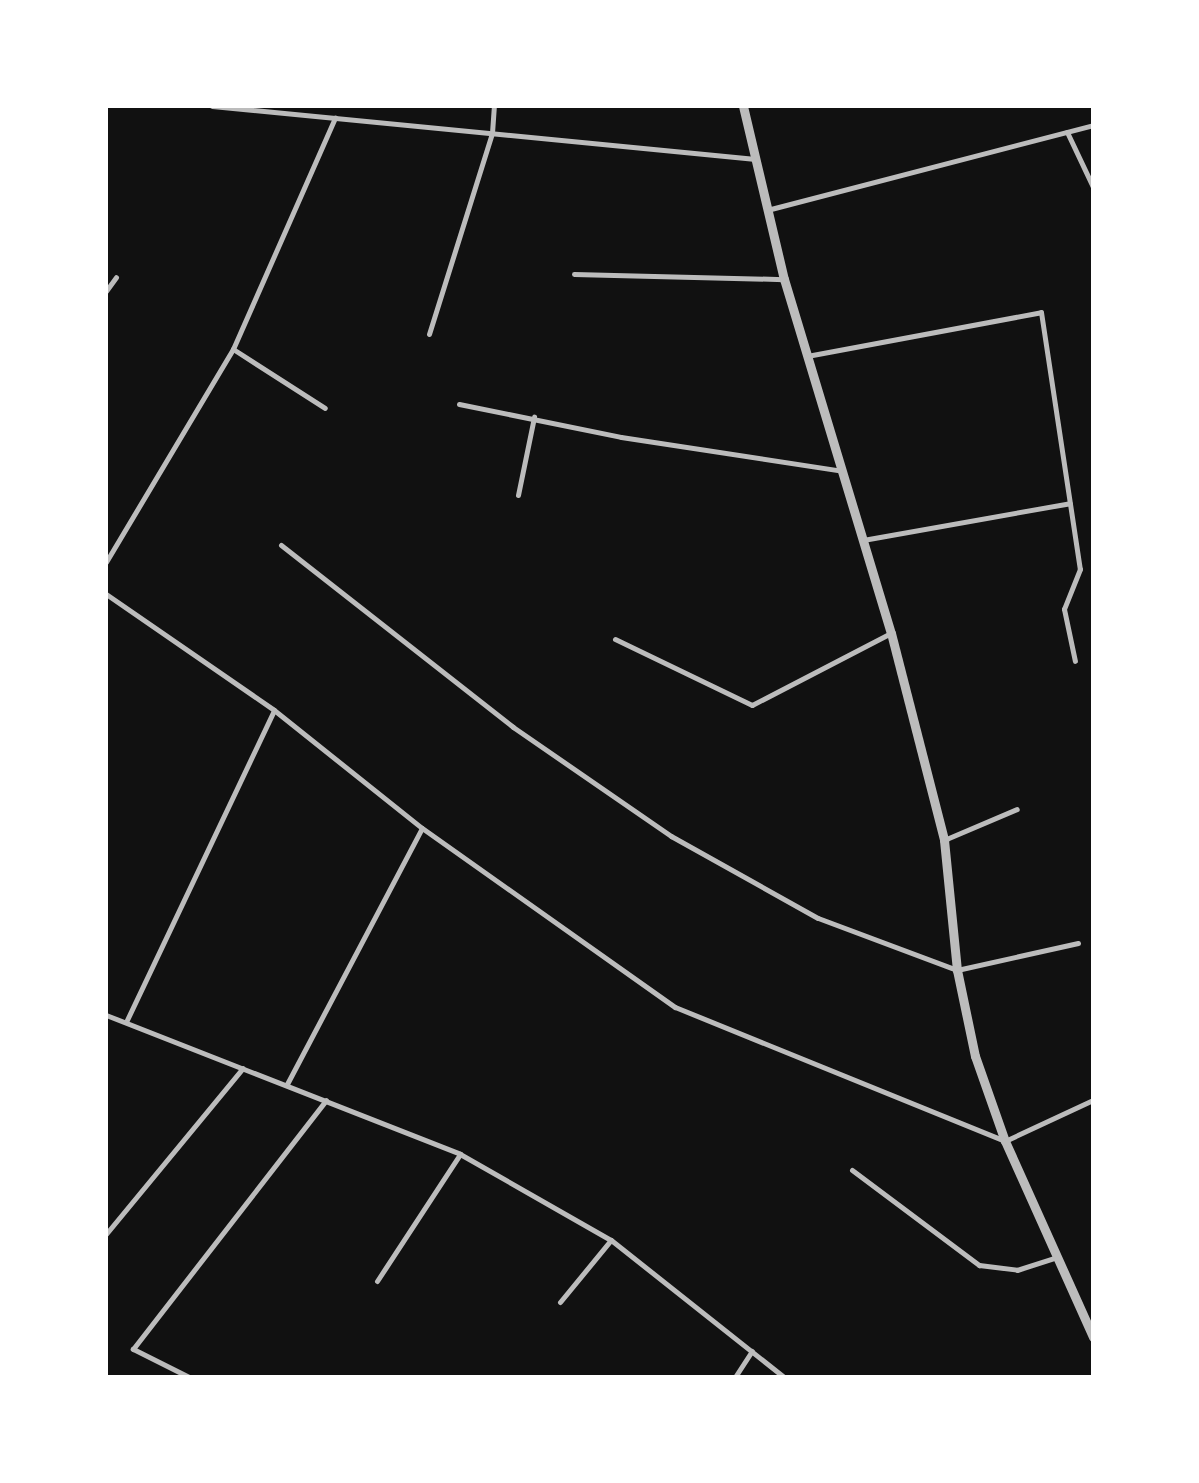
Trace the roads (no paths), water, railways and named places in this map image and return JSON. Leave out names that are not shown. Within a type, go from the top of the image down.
[{"type":"street","points":[[212,106],[255,108],[335,118],[755,159]]},
{"type":"street","points":[[428,334],[492,133],[494,106]]},
{"type":"street","points":[[743,106],[784,279],[891,633],[944,840],[957,970],[975,1056],[1005,1141],[1093,1337]]},
{"type":"street","points":[[106,562],[233,348],[335,118]]},
{"type":"street","points":[[767,210],[1093,125]]},
{"type":"street","points":[[1067,132],[1093,187]]},
{"type":"street","points":[[574,274],[784,279]]},
{"type":"street","points":[[106,292],[116,278]]},
{"type":"street","points":[[807,356],[1041,312],[1080,569],[1064,609],[1075,661]]},
{"type":"street","points":[[233,348],[325,408]]},
{"type":"street","points":[[459,404],[534,417],[621,438],[842,471]]},
{"type":"street","points":[[518,494],[534,417]]},
{"type":"street","points":[[863,540],[1070,503]]},
{"type":"street","points":[[281,545],[513,728],[670,836],[818,918],[957,970],[1078,943]]},
{"type":"street","points":[[106,594],[274,710],[422,828],[675,1007],[1005,1141],[1093,1100]]},
{"type":"street","points":[[615,639],[752,705],[891,633]]},
{"type":"street","points":[[126,1022],[274,710]]},
{"type":"street","points":[[944,840],[1017,809]]},
{"type":"street","points":[[287,1084],[422,828]]},
{"type":"street","points":[[106,1015],[287,1084],[460,1154],[611,1240],[784,1377]]},
{"type":"street","points":[[106,1234],[243,1068]]},
{"type":"street","points":[[189,1377],[133,1349],[326,1100]]},
{"type":"street","points":[[378,1281],[460,1154]]},
{"type":"street","points":[[852,1170],[979,1265],[1017,1270],[1058,1257]]},
{"type":"street","points":[[560,1302],[611,1240]]},
{"type":"street","points":[[735,1377],[752,1351]]}]
